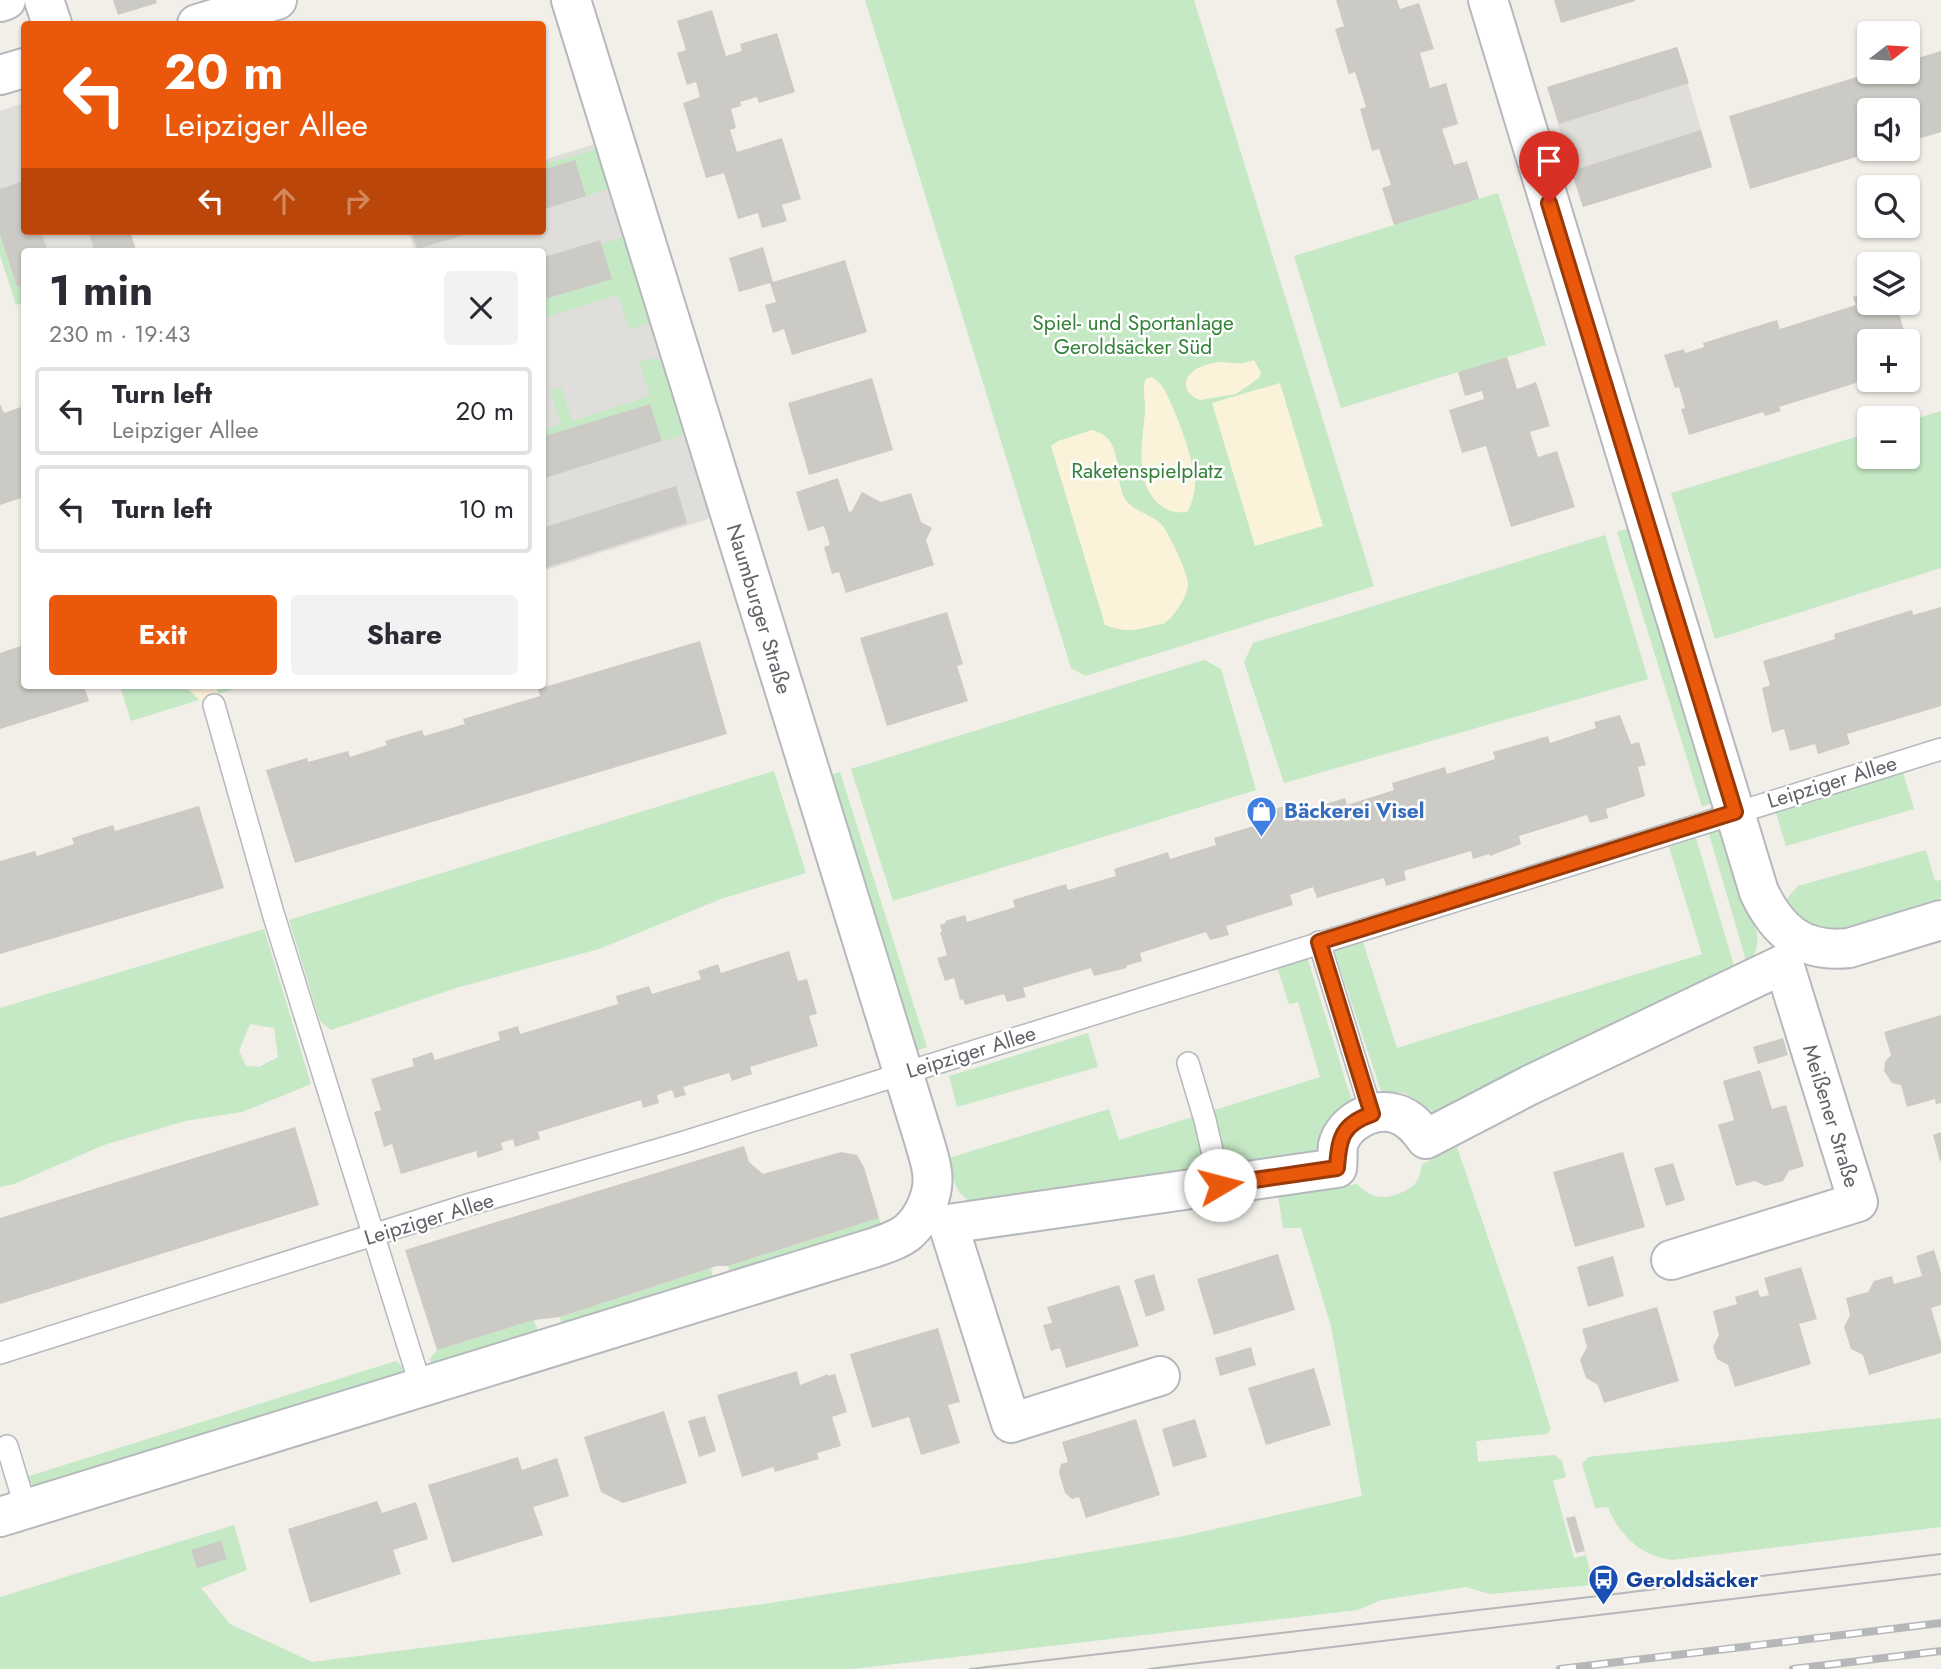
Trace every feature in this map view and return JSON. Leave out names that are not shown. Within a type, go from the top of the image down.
[{"type":"street","points":[[0,2],[6,0]]},
{"type":"street","points":[[44,0],[51,21]]},
{"type":"street","points":[[207,21],[277,0]]},
{"type":"street","name":"Meißener Straße","points":[[1488,0],[1759,892],[1766,907],[1785,931],[1858,1202],[1671,1260]]},
{"type":"street","name":"Naumburger Straße","points":[[580,3],[932,1171],[930,1199],[936,1217]]},
{"type":"street","points":[[0,75],[21,69]]},
{"type":"street","points":[[13,1513],[883,1245],[936,1217],[1220,1185],[1337,1168],[1338,1144],[1346,1130],[1359,1118],[1386,1112],[1398,1114],[1414,1124],[1426,1139],[1791,952],[1849,948],[1941,920]]},
{"type":"street","points":[[936,1217],[1011,1423],[1160,1376]]},
{"type":"lane","points":[[214,705],[273,913],[421,1387]]},
{"type":"lane","name":"Leipziger Allee","points":[[0,1353],[471,1204],[681,1143],[1941,748]]},
{"type":"lane","points":[[1319,942],[1372,1114]]},
{"type":"lane","points":[[1188,1063],[1220,1185]]},
{"type":"lane","points":[[7,1447],[13,1513]]},
{"type":"shaded area","points":[[1677,47],[1712,167],[1583,207],[1547,87]]},
{"type":"shaded area","points":[[21,104],[21,235],[131,235],[135,248],[21,248],[21,286],[17,287],[0,234],[0,111]]},
{"type":"shaded area","points":[[595,144],[711,518],[546,570],[546,248],[414,248],[409,235],[546,235],[546,159]]},
{"type":"green space","name":"Spiel- und Sportanlage Geroldsäcker Süd","points":[[865,0],[1194,0],[1374,586],[1085,676],[1071,668]]},
{"type":"green space","points":[[596,149],[609,189],[586,196],[575,160],[546,169],[546,164]]},
{"type":"green space","points":[[1498,193],[1546,345],[1341,408],[1294,256]]},
{"type":"green space","points":[[0,232],[17,287],[21,286],[21,303],[16,305],[0,255]]},
{"type":"green space","points":[[624,237],[651,323],[629,329],[618,295],[546,317],[546,299],[611,279],[601,244]]},
{"type":"green space","points":[[656,358],[664,361],[686,434],[662,441],[649,404],[546,436],[546,429],[561,424],[550,390],[561,387],[572,421],[650,396],[639,362]]},
{"type":"green space","points":[[1941,411],[1941,568],[1715,639],[1671,493],[1857,437],[1857,469],[1920,469],[1920,417]]},
{"type":"green space","points":[[1630,528],[1712,803],[1702,807],[1617,532]]},
{"type":"green space","points":[[1605,535],[1648,679],[1284,783],[1244,662],[1253,643]]},
{"type":"green space","points":[[1204,660],[1221,669],[1256,790],[893,901],[851,769]]},
{"type":"green space","points":[[121,689],[234,689],[131,721]]},
{"type":"green space","points":[[774,771],[806,873],[721,899],[599,949],[456,988],[331,1030],[320,1021],[289,920]]},
{"type":"green space","points":[[840,772],[927,1047],[915,1051],[829,775]]},
{"type":"green space","points":[[1903,772],[1914,809],[1786,846],[1775,810]]},
{"type":"green space","points":[[1721,830],[1742,899],[1756,931],[1756,951],[1747,964],[1709,834]]},
{"type":"green space","points":[[1696,838],[1735,969],[1439,1116],[1405,1093],[1381,1091],[1334,950],[1363,942],[1397,1048],[1702,954],[1669,847]]},
{"type":"green space","points":[[1926,850],[1935,881],[1941,880],[1941,898],[1878,919],[1829,930],[1818,929],[1803,922],[1785,901],[1798,886]]},
{"type":"green space","points":[[264,929],[311,1084],[242,1112],[185,1121],[104,1145],[14,1184],[0,1187],[0,1008]],"holes":[[[250,1024],[274,1028],[278,1057],[259,1067],[246,1066],[239,1051]]]},
{"type":"green space","points":[[1304,958],[1308,960],[1352,1101],[1335,1115],[1323,1160],[975,1204],[958,1190],[949,1158],[1109,1109],[1119,1140],[1320,1077],[1298,1002],[1289,1004],[1277,967]]},
{"type":"green space","points":[[1088,1033],[1098,1067],[957,1107],[949,1076]]},
{"type":"green space","points":[[1457,1147],[1551,1430],[1547,1434],[1476,1441],[1478,1462],[1554,1455],[1562,1461],[1566,1477],[1553,1481],[1574,1558],[1586,1555],[1592,1585],[1489,1594],[1466,1587],[1381,1600],[1358,1610],[852,1669],[0,1669],[0,1597],[234,1525],[247,1570],[201,1588],[230,1624],[312,1662],[764,1604],[1025,1563],[1179,1537],[1362,1496],[1331,1326],[1301,1228],[1283,1228],[1278,1195],[1357,1184],[1376,1196],[1392,1196],[1415,1183],[1422,1164]]},
{"type":"green space","points":[[879,1218],[884,1235],[732,1284],[728,1266]]},
{"type":"green space","points":[[711,1268],[714,1281],[569,1330],[561,1322],[560,1317]]},
{"type":"green space","points":[[534,1320],[538,1332],[439,1369],[429,1360],[437,1350]]},
{"type":"green space","points":[[396,1361],[403,1367],[401,1381],[38,1492],[26,1477]]},
{"type":"green space","points":[[1941,1418],[1941,1527],[1672,1560],[1647,1553],[1620,1529],[1608,1507],[1595,1508],[1582,1464],[1588,1457]]},
{"type":"sand","points":[[1254,360],[1261,373],[1259,378],[1236,394],[1200,400],[1187,390],[1189,375],[1204,365]]},
{"type":"sand","points":[[1152,377],[1162,386],[1169,398],[1184,435],[1194,474],[1192,501],[1185,512],[1175,512],[1163,507],[1153,498],[1143,475],[1144,387],[1146,379]]},
{"type":"sand","points":[[1280,383],[1323,526],[1255,546],[1212,403]]},
{"type":"sand","points":[[1092,430],[1102,434],[1113,447],[1125,499],[1134,508],[1162,525],[1185,572],[1188,584],[1186,595],[1163,624],[1128,630],[1105,625],[1051,446],[1058,441]]},
{"type":"sand","points":[[188,689],[217,689],[218,694],[199,700]]},
{"type":"building","points":[[113,0],[156,0],[157,3],[118,15]]},
{"type":"building","points":[[1336,0],[1397,0],[1400,9],[1419,3],[1434,49],[1420,53],[1430,88],[1446,83],[1458,124],[1442,129],[1454,165],[1467,161],[1479,199],[1394,225],[1382,188],[1391,185],[1379,149],[1372,151],[1360,109],[1366,107],[1355,72],[1349,74],[1335,29],[1344,26]]},
{"type":"building","points":[[1554,0],[1635,0],[1635,1],[1561,23]]},
{"type":"building","points":[[712,10],[726,56],[742,51],[740,44],[777,33],[795,92],[759,103],[757,97],[740,102],[741,106],[731,109],[736,128],[730,130],[737,152],[782,138],[801,199],[782,205],[787,221],[762,228],[758,213],[738,219],[724,173],[706,178],[683,103],[700,97],[696,82],[687,85],[677,53],[686,50],[677,21]]},
{"type":"building","points":[[1677,47],[1689,83],[1559,124],[1547,87]]},
{"type":"building","points":[[1941,51],[1941,132],[1920,138],[1920,98],[1857,98],[1857,157],[1750,189],[1729,116],[1857,77],[1857,84],[1920,84],[1920,57]]},
{"type":"building","points":[[1701,130],[1712,167],[1583,207],[1571,171]]},
{"type":"building","points":[[575,160],[586,196],[546,209],[546,169]]},
{"type":"building","points":[[21,182],[21,235],[42,235],[47,248],[21,248],[21,286],[17,287],[0,234],[0,189]]},
{"type":"building","points":[[89,235],[131,235],[135,248],[94,248]]},
{"type":"building","points":[[412,235],[464,235],[420,248],[417,248]]},
{"type":"building","points":[[600,240],[612,279],[546,299],[546,257]]},
{"type":"building","points":[[763,247],[773,282],[845,260],[867,332],[792,355],[784,329],[773,333],[765,305],[776,302],[770,283],[739,292],[729,258]]},
{"type":"building","points":[[1857,296],[1857,315],[1899,315],[1904,329],[1857,329],[1857,383],[1779,407],[1781,411],[1765,416],[1763,412],[1689,435],[1681,409],[1685,408],[1679,387],[1675,388],[1664,355],[1684,349],[1685,353],[1704,347],[1703,343],[1777,320],[1780,329],[1856,305],[1853,297]]},
{"type":"building","points":[[1507,357],[1517,389],[1536,382],[1550,426],[1530,432],[1538,457],[1557,451],[1575,507],[1511,527],[1486,446],[1462,453],[1449,410],[1484,399],[1482,391],[1465,396],[1458,372]]},
{"type":"building","points":[[872,378],[893,450],[809,475],[788,403]]},
{"type":"building","points":[[0,404],[4,413],[21,407],[21,498],[0,505]]},
{"type":"building","points":[[650,404],[662,441],[546,478],[546,436]]},
{"type":"building","points":[[838,478],[849,512],[862,492],[881,502],[911,493],[921,522],[932,528],[926,540],[934,565],[846,593],[839,572],[832,574],[824,547],[830,545],[824,526],[808,531],[796,492]]},
{"type":"building","points":[[676,486],[687,523],[546,568],[546,527]]},
{"type":"building","points":[[1941,607],[1941,706],[1847,734],[1850,744],[1818,754],[1815,744],[1790,751],[1784,729],[1772,733],[1762,688],[1770,685],[1763,661],[1835,639],[1834,634],[1912,610],[1913,615]]},
{"type":"building","points":[[947,612],[963,664],[957,666],[968,701],[887,726],[860,638]]},
{"type":"building","points":[[700,641],[727,734],[295,863],[266,770],[307,758],[308,762],[348,751],[350,757],[387,745],[385,741],[422,730],[424,736],[465,724],[463,719],[540,696],[538,689],[546,689],[546,687]]},
{"type":"building","points":[[21,646],[21,689],[85,689],[89,701],[0,729],[0,653]]},
{"type":"building","points":[[1620,715],[1631,744],[1639,742],[1646,765],[1638,767],[1645,796],[1606,809],[1608,818],[1590,823],[1587,815],[1519,836],[1521,844],[1490,856],[1489,854],[1473,859],[1471,851],[1404,871],[1406,880],[1386,886],[1384,878],[1317,898],[1313,887],[1290,895],[1293,905],[1226,926],[1229,935],[1210,940],[1206,932],[1140,953],[1142,961],[1126,966],[1127,968],[1094,976],[1091,968],[1023,988],[1026,997],[1007,1002],[1004,994],[965,1005],[963,999],[960,1000],[954,978],[945,981],[937,958],[947,955],[940,932],[940,925],[946,923],[945,921],[965,915],[967,922],[1015,907],[1013,900],[1066,884],[1068,890],[1116,876],[1114,869],[1168,852],[1170,859],[1216,845],[1214,838],[1267,822],[1264,812],[1288,805],[1291,815],[1345,798],[1347,805],[1394,790],[1392,783],[1445,767],[1447,774],[1495,759],[1493,752],[1548,736],[1550,743],[1596,728],[1594,722]]},
{"type":"building","points":[[199,806],[224,888],[0,954],[0,861],[35,851],[37,856],[74,844],[72,838],[113,825],[115,831]]},
{"type":"building","points":[[789,951],[798,981],[807,979],[817,1014],[809,1016],[818,1046],[750,1067],[752,1074],[732,1081],[729,1073],[683,1087],[686,1095],[675,1098],[672,1090],[657,1095],[659,1103],[643,1108],[641,1100],[538,1132],[540,1139],[515,1147],[513,1139],[501,1143],[503,1150],[478,1158],[476,1151],[401,1174],[392,1144],[384,1147],[374,1112],[381,1110],[371,1079],[414,1066],[412,1059],[432,1052],[435,1060],[500,1040],[498,1032],[518,1026],[520,1034],[618,1004],[616,996],[649,986],[652,994],[701,979],[698,971],[718,964],[721,973]]},
{"type":"building","points":[[1941,1015],[1941,1103],[1936,1104],[1935,1099],[1907,1107],[1901,1085],[1892,1083],[1884,1071],[1885,1062],[1891,1055],[1884,1032]]},
{"type":"building","points":[[1783,1038],[1788,1055],[1758,1064],[1753,1047]]},
{"type":"building","points":[[1760,1070],[1772,1109],[1786,1105],[1804,1166],[1789,1171],[1783,1181],[1765,1186],[1755,1181],[1736,1186],[1718,1125],[1734,1120],[1723,1081]]},
{"type":"building","points":[[295,1127],[319,1205],[0,1304],[0,1218]]},
{"type":"building","points":[[1941,1132],[1941,1161],[1940,1161],[1933,1135]]},
{"type":"building","points":[[744,1146],[749,1162],[763,1174],[841,1152],[857,1155],[864,1167],[879,1218],[728,1266],[717,1266],[560,1317],[534,1320],[437,1350],[405,1250]]},
{"type":"building","points":[[1623,1152],[1645,1227],[1575,1247],[1553,1172]]},
{"type":"building","points":[[1673,1163],[1685,1200],[1666,1206],[1654,1168]]},
{"type":"building","points":[[1934,1250],[1941,1273],[1941,1305],[1931,1308],[1941,1342],[1941,1353],[1869,1375],[1863,1355],[1851,1349],[1844,1327],[1850,1315],[1846,1298],[1868,1292],[1874,1281],[1892,1276],[1894,1284],[1922,1276],[1916,1256]]},
{"type":"building","points":[[1278,1254],[1295,1310],[1214,1335],[1197,1279]]},
{"type":"building","points":[[1613,1256],[1624,1296],[1588,1307],[1577,1267]]},
{"type":"building","points":[[1801,1267],[1817,1319],[1799,1324],[1811,1364],[1735,1387],[1728,1365],[1717,1359],[1713,1347],[1719,1335],[1713,1311],[1737,1304],[1735,1297],[1758,1290],[1760,1297],[1769,1295],[1764,1278]]},
{"type":"building","points":[[1154,1274],[1165,1310],[1146,1317],[1134,1280]]},
{"type":"building","points":[[1119,1285],[1139,1346],[1066,1368],[1060,1348],[1051,1351],[1043,1325],[1052,1323],[1047,1307]]},
{"type":"building","points":[[1657,1307],[1679,1381],[1604,1403],[1598,1385],[1586,1378],[1580,1360],[1587,1347],[1582,1329]]},
{"type":"building","points":[[938,1328],[960,1402],[948,1405],[960,1443],[921,1455],[909,1417],[872,1428],[850,1354]]},
{"type":"building","points":[[1251,1347],[1256,1365],[1220,1376],[1215,1358]]},
{"type":"building","points":[[1314,1368],[1331,1425],[1266,1445],[1248,1388]]},
{"type":"building","points":[[797,1371],[800,1385],[835,1374],[847,1412],[832,1417],[841,1446],[817,1453],[819,1459],[775,1472],[773,1467],[742,1477],[717,1395]]},
{"type":"building","points":[[664,1411],[687,1483],[623,1503],[601,1492],[584,1437]]},
{"type":"building","points":[[705,1416],[716,1451],[699,1457],[688,1421]]},
{"type":"building","points":[[1136,1419],[1160,1495],[1086,1518],[1079,1497],[1072,1499],[1065,1493],[1059,1473],[1061,1464],[1068,1462],[1062,1442]]},
{"type":"building","points":[[1195,1419],[1207,1457],[1173,1467],[1162,1429]]},
{"type":"building","points":[[518,1457],[522,1470],[557,1458],[569,1496],[533,1507],[543,1535],[452,1563],[428,1485]]},
{"type":"building","points":[[377,1501],[382,1513],[416,1502],[428,1539],[393,1550],[401,1574],[310,1603],[288,1529]]},
{"type":"building","points":[[1575,1516],[1585,1551],[1576,1553],[1566,1518]]},
{"type":"building","points":[[221,1541],[227,1559],[197,1568],[191,1550]]},
{"type":"tram line","points":[[970,1669],[1941,1554]]},
{"type":"tram line","points":[[1149,1669],[1941,1574]]},
{"type":"railway","points":[[1560,1669],[1941,1623]]},
{"type":"railway","points":[[1793,1669],[1941,1651]]},
{"type":"place","name":"Bäckerei Visel","points":[[1261,838]]},
{"type":"place","name":"Geroldsäcker","points":[[1603,1607]]},
{"type":"route","points":[[1220,1185],[1337,1168],[1338,1144],[1346,1130],[1359,1118],[1372,1114],[1319,942],[1735,812],[1549,203]]},
{"type":"park label","name":"Raketenspielplatz","points":[[1147,471]]}]
